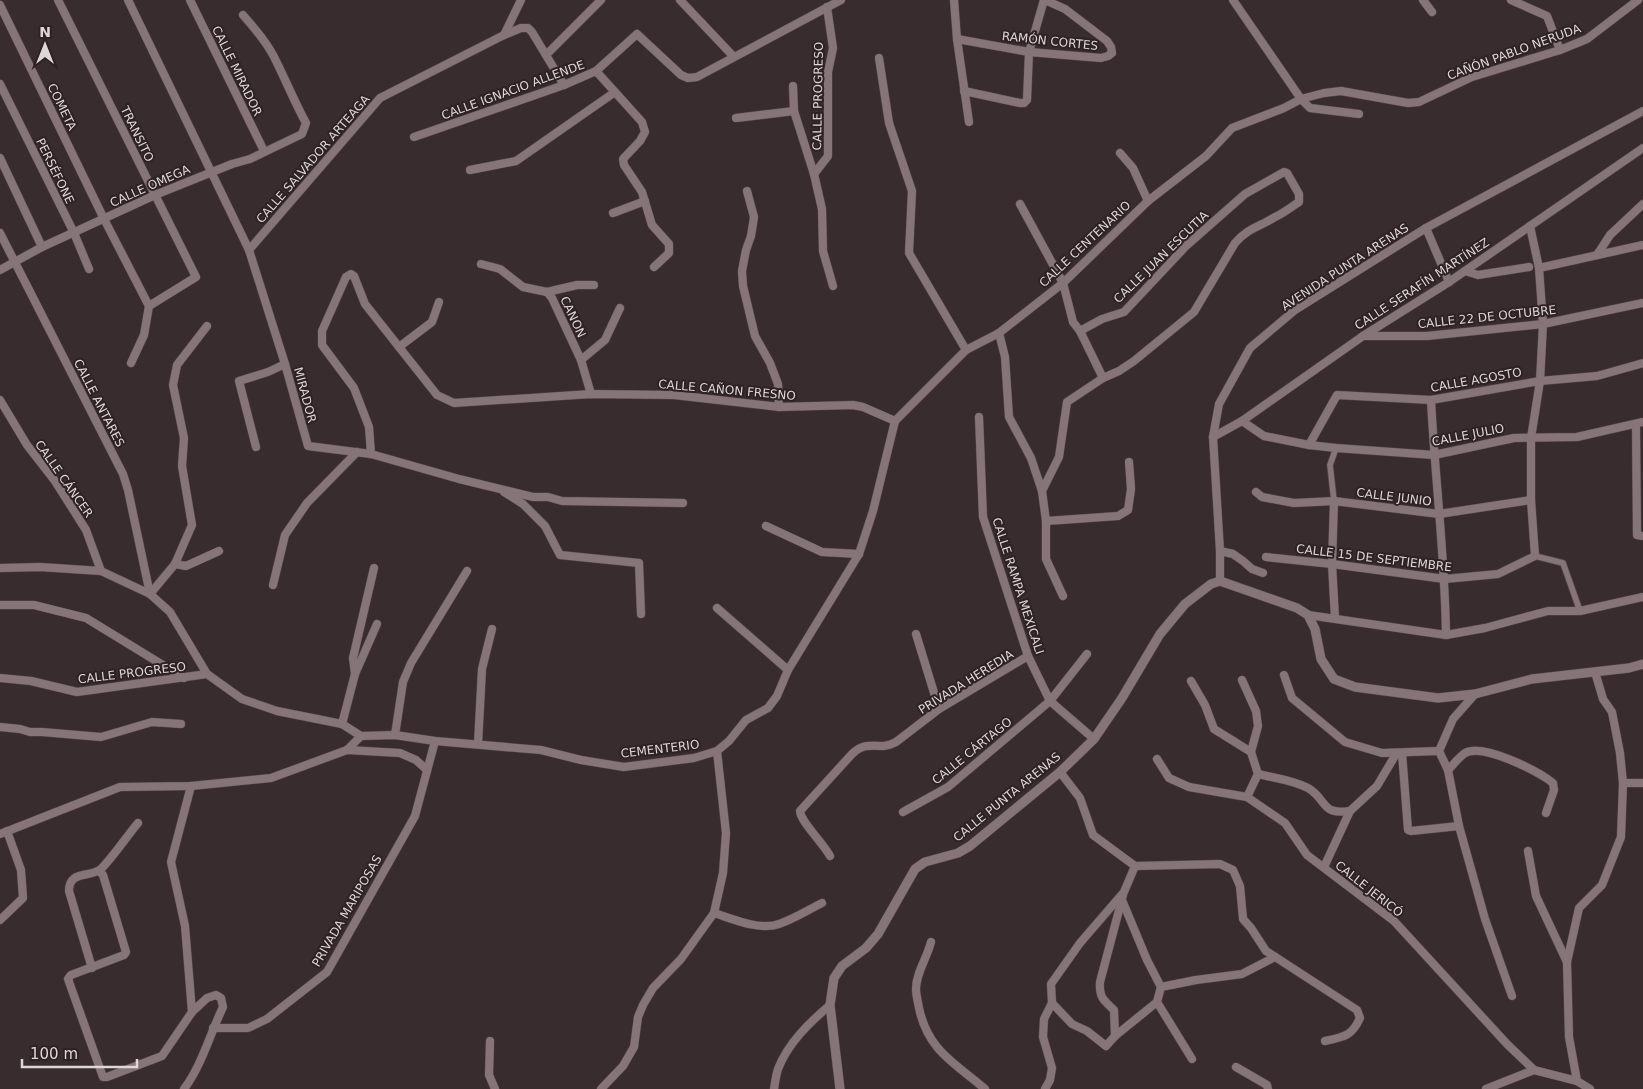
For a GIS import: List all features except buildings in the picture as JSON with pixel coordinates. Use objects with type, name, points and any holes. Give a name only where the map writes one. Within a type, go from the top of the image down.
[{"type":"street","name":"TRANSITO","points":[[58,0],[196,277],[149,306]]},
{"type":"street","name":"MIRADOR","points":[[128,0],[249,250],[285,364],[308,446],[371,454],[459,479],[533,497],[548,497],[562,501],[683,504]]},
{"type":"street","name":"CALLE MIRADOR","points":[[190,0],[264,151]]},
{"type":"street","points":[[504,35],[521,0]]},
{"type":"street","points":[[546,55],[601,0]]},
{"type":"street","points":[[680,0],[734,56],[841,0]]},
{"type":"street","points":[[954,0],[957,39],[969,122]]},
{"type":"street","points":[[964,91],[1020,103],[1024,103],[1027,100],[1029,52],[1044,0]]},
{"type":"street","name":"RAMÓN CORTES","points":[[957,39],[1029,52],[1101,58],[1112,53],[1111,47],[1100,36],[1065,9],[1044,0]]},
{"type":"street","points":[[1234,0],[1301,99],[1310,108],[1359,114]]},
{"type":"street","points":[[1423,0],[1432,12]]},
{"type":"street","points":[[1511,0],[1547,16],[1560,50]]},
{"type":"street","name":"CAÑÓN PABLO NERUDA","points":[[1301,99],[1341,91],[1408,103],[1419,102],[1472,77],[1560,50],[1587,39],[1638,0]]},
{"type":"street","name":"COMETA","points":[[0,5],[104,219],[149,306]]},
{"type":"street","name":"CALLE PROGRESO","points":[[814,174],[828,156],[828,72],[833,48],[826,7]]},
{"type":"street","name":"CALLE OMEGA","points":[[0,270],[42,247],[155,196],[211,172],[250,159],[302,134],[306,123],[293,100],[277,62],[261,36],[243,15]]},
{"type":"street","name":"CALLE SALVADOR ARTEAGA","points":[[249,250],[380,98],[521,28],[528,28],[532,32],[564,85]]},
{"type":"street","name":"CALLE IGNACIO ALLENDE","points":[[414,137],[564,85],[596,71],[637,34],[681,75],[688,78],[696,77],[734,56]]},
{"type":"street","points":[[879,58],[889,123],[912,191],[909,253],[966,350]]},
{"type":"street","points":[[596,71],[642,122],[645,132],[640,141],[623,160],[624,165],[642,192],[652,225],[668,244],[669,253],[654,267]]},
{"type":"street","name":"PERSÉFONE","points":[[0,84],[74,233],[89,269]]},
{"type":"street","name":"CALLE PROGRESO","points":[[793,86],[794,111],[814,174]]},
{"type":"street","points":[[470,170],[516,161],[615,92]]},
{"type":"street","name":"CALLE CENTENARIO","points":[[895,421],[966,350],[999,333],[1063,283],[1148,201],[1206,156],[1232,128],[1284,108],[1301,99]]},
{"type":"street","name":"CALLE PROGRESO","points":[[736,118],[794,111]]},
{"type":"street","name":"AVENIDA PUNTA ARENAS","points":[[1220,581],[1213,437],[1219,404],[1250,348],[1295,310],[1426,228],[1642,114]]},
{"type":"street","name":"CALLE SERAFÍN MARTÍNEZ","points":[[1213,437],[1242,421],[1362,336],[1450,282],[1643,148]]},
{"type":"street","points":[[1120,153],[1133,168],[1148,201]]},
{"type":"street","points":[[0,158],[42,247]]},
{"type":"street","name":"CALLE JUAN ESCUTIA","points":[[1042,491],[1059,457],[1067,402],[1103,378],[1134,361],[1194,312],[1235,243],[1243,234],[1250,228],[1276,217],[1299,202],[1299,194],[1287,172],[1245,194],[1186,246],[1124,312],[1102,319],[1080,332]]},
{"type":"street","points":[[814,174],[822,209],[823,251],[833,286]]},
{"type":"street","points":[[747,191],[754,217],[742,271],[743,286],[755,336],[770,363],[778,384],[779,407]]},
{"type":"street","points":[[613,213],[645,201]]},
{"type":"street","points":[[1020,204],[1063,283],[1073,322],[1103,378]]},
{"type":"street","points":[[1597,255],[1610,235],[1643,204]]},
{"type":"street","points":[[1530,226],[1539,268],[1543,324],[1540,381],[1532,438],[1531,500],[1535,556],[1562,563],[1580,611]]},
{"type":"street","points":[[1426,228],[1450,282]]},
{"type":"street","name":"CALLE ANTARES","points":[[0,233],[123,474],[150,594]]},
{"type":"street","points":[[1539,268],[1643,245]]},
{"type":"street","name":"CANON","points":[[481,264],[500,269],[522,287],[547,292],[552,298],[581,360],[591,394]]},
{"type":"street","points":[[1465,271],[1478,275],[1529,266]]},
{"type":"street","name":"CALLE CAÑON FRESNO","points":[[371,454],[369,427],[354,388],[322,345],[322,331],[346,277],[351,274],[354,276],[364,304],[399,348],[437,395],[454,403],[591,394],[674,395],[779,407],[853,405],[863,407],[895,421]]},
{"type":"street","points":[[547,292],[577,285],[594,285]]},
{"type":"street","points":[[399,348],[432,322],[439,302]]},
{"type":"street","name":"CALLE 22 DE OCTUBRE","points":[[1362,336],[1427,336],[1543,324],[1643,303]]},
{"type":"street","points":[[131,363],[144,335],[149,306]]},
{"type":"street","points":[[581,360],[605,340],[620,308]]},
{"type":"street","points":[[150,594],[175,564],[192,525],[182,466],[184,438],[173,385],[177,365],[207,326]]},
{"type":"street","points":[[999,333],[1006,357],[1009,417],[1031,458],[1042,491],[1046,521],[1046,559],[1063,596]]},
{"type":"street","name":"CALLE AGOSTO","points":[[1309,445],[1337,395],[1431,400],[1540,381],[1597,376],[1643,363]]},
{"type":"street","points":[[256,447],[239,381],[268,372],[285,364]]},
{"type":"street","name":"CALLE CÁNCER","points":[[0,400],[26,445],[55,481],[86,530],[101,571]]},
{"type":"street","points":[[1431,400],[1445,579],[1446,635]]},
{"type":"street","name":"CALLE RAMPA MEXICALI","points":[[979,416],[983,517],[1028,656],[1050,701],[1094,739]]},
{"type":"street","name":"CEMENTERIO","points":[[361,736],[395,735],[435,741],[541,750],[580,760],[624,766],[694,758],[717,751],[729,741],[746,720],[768,708],[777,696],[788,670],[858,554],[873,511],[895,421]]},
{"type":"street","name":"CALLE JULIO","points":[[1242,421],[1264,436],[1309,445],[1434,455],[1514,438],[1577,436],[1639,424]]},
{"type":"street","points":[[1639,424],[1640,536]]},
{"type":"street","points":[[1335,618],[1332,564],[1334,501],[1330,465],[1336,448]]},
{"type":"street","points":[[273,585],[285,535],[307,503],[357,452]]},
{"type":"street","points":[[1046,521],[1118,516],[1128,510],[1130,489],[1129,462]]},
{"type":"street","points":[[496,487],[522,504],[545,526],[560,556],[639,563],[641,614]]},
{"type":"street","name":"CALLE JUNIO","points":[[1256,492],[1262,498],[1294,504],[1334,501],[1439,514],[1531,500]]},
{"type":"street","points":[[766,526],[822,552],[858,554]]},
{"type":"street","points":[[175,564],[186,566],[220,551]]},
{"type":"street","points":[[1220,551],[1232,554],[1252,569],[1263,573]]},
{"type":"street","name":"CALLE 15 DE SEPTIEMBRE","points":[[1266,557],[1445,579],[1498,574],[1535,556]]},
{"type":"street","points":[[0,568],[40,567],[101,571],[150,594],[170,612],[207,674],[242,699],[278,711],[342,724],[361,736],[347,750]]},
{"type":"street","points":[[355,674],[353,658],[374,568]]},
{"type":"street","points":[[395,735],[403,682],[411,663],[466,571]]},
{"type":"street","points":[[1220,581],[1298,608],[1308,615],[1315,629],[1321,659],[1334,679],[1356,687],[1438,698],[1476,694],[1532,679],[1629,668],[1643,664]]},
{"type":"street","name":"CALLE PUNTA ARENAS","points":[[840,1089],[830,1005],[834,978],[842,966],[866,948],[878,934],[915,869],[925,862],[958,853],[970,846],[1060,772],[1094,739],[1122,698],[1160,634],[1185,604],[1211,584],[1220,581]]},
{"type":"street","points":[[1308,615],[1446,635],[1485,628],[1548,610],[1580,611],[1643,597]]},
{"type":"street","points":[[0,605],[34,605],[86,618],[184,678]]},
{"type":"street","points":[[717,608],[788,670]]},
{"type":"street","points":[[342,724],[355,674],[378,624]]},
{"type":"street","points":[[478,744],[482,669],[492,629]]},
{"type":"street","points":[[916,634],[939,709]]},
{"type":"street","name":"CALLE CÁRTAGO","points":[[903,812],[948,787],[1050,701],[1087,654]]},
{"type":"street","name":"PRIVADA HEREDIA","points":[[830,856],[824,845],[802,819],[800,811],[859,748],[866,745],[889,746],[939,709],[1028,656]]},
{"type":"street","points":[[1577,1081],[1569,1037],[1567,962],[1579,908],[1602,885],[1621,837],[1623,783],[1620,753],[1612,712],[1603,698],[1595,672]]},
{"type":"street","name":"CALLE PROGRESO","points":[[0,678],[31,681],[77,692],[207,674]]},
{"type":"street","points":[[1284,675],[1292,698],[1345,742],[1382,753],[1439,752]]},
{"type":"street","points":[[1242,680],[1256,711],[1258,726],[1251,752],[1258,774],[1247,797]]},
{"type":"street","points":[[1191,681],[1205,705],[1214,729],[1251,752]]},
{"type":"street","points":[[1476,694],[1453,719],[1439,752],[1448,770],[1459,826],[1485,919],[1512,996]]},
{"type":"street","points":[[0,727],[30,732],[101,737],[152,722],[182,724]]},
{"type":"street","name":"PRIVADA MARIPOSAS","points":[[213,1028],[248,1028],[267,1019],[327,972],[415,816],[435,741]]},
{"type":"street","points":[[0,920],[23,898],[21,870],[4,833],[120,787],[191,786],[272,778],[347,750],[400,753],[416,760],[427,770]]},
{"type":"street","points":[[1448,770],[1466,753],[1480,750],[1497,754],[1553,783],[1554,790],[1546,812]]},
{"type":"street","points":[[601,1089],[623,1066],[634,1047],[638,1017],[643,1004],[653,988],[681,959],[714,914],[724,873],[726,833],[717,751]]},
{"type":"street","points":[[1399,754],[1408,830],[1459,826]]},
{"type":"street","name":"CALLE JERICÓ","points":[[1399,754],[1376,786],[1350,811],[1324,868],[1394,921],[1507,1044],[1534,1070]]},
{"type":"street","points":[[1157,759],[1169,778],[1189,787],[1247,797],[1285,823],[1307,855],[1324,868]]},
{"type":"street","points":[[1060,772],[1080,798],[1093,835],[1135,866],[1220,864],[1233,870],[1240,886],[1243,919],[1266,951],[1357,1010],[1360,1018],[1355,1029],[1344,1037],[1325,1041]]},
{"type":"street","points":[[1258,774],[1307,788],[1316,794],[1330,811],[1350,811]]},
{"type":"street","points":[[1623,783],[1643,782]]},
{"type":"street","points":[[191,786],[171,862],[185,926],[192,1012]]},
{"type":"street","points":[[92,968],[69,891],[70,884],[76,877],[99,870],[138,823]]},
{"type":"street","points":[[1528,852],[1536,896],[1567,962]]},
{"type":"street","points":[[1115,1036],[1114,1010],[1099,992],[1100,982],[1123,896],[1135,866]]},
{"type":"street","points":[[99,870],[103,875],[126,952],[124,955],[71,976],[68,979],[103,1077],[162,1056],[192,1012],[206,998],[216,995],[221,998],[223,1007],[195,1075],[184,1089]]},
{"type":"street","points":[[1052,1003],[1072,1024],[1087,1031],[1106,1046],[1115,1036],[1157,1002],[1161,987],[1147,960],[1123,896]]},
{"type":"street","points":[[1045,1089],[1050,1080],[1052,1068],[1043,1037],[1044,1019],[1052,1003],[1051,984],[1080,943],[1123,896]]},
{"type":"street","points":[[714,914],[760,926],[779,925],[822,903]]},
{"type":"street","points":[[931,942],[928,955],[918,977],[916,990],[920,1014],[930,1039],[942,1054],[985,1089]]},
{"type":"street","points":[[1161,987],[1242,974],[1275,957]]},
{"type":"street","points":[[1157,1002],[1192,1059]]},
{"type":"street","points":[[774,1089],[778,1070],[789,1049],[807,1025],[830,1005]]},
{"type":"street","points":[[490,1041],[489,1075],[495,1089]]},
{"type":"street","points":[[1236,1067],[1267,1086],[1268,1089]]},
{"type":"street","points":[[1486,1089],[1534,1070],[1577,1081],[1590,1089]]}]
